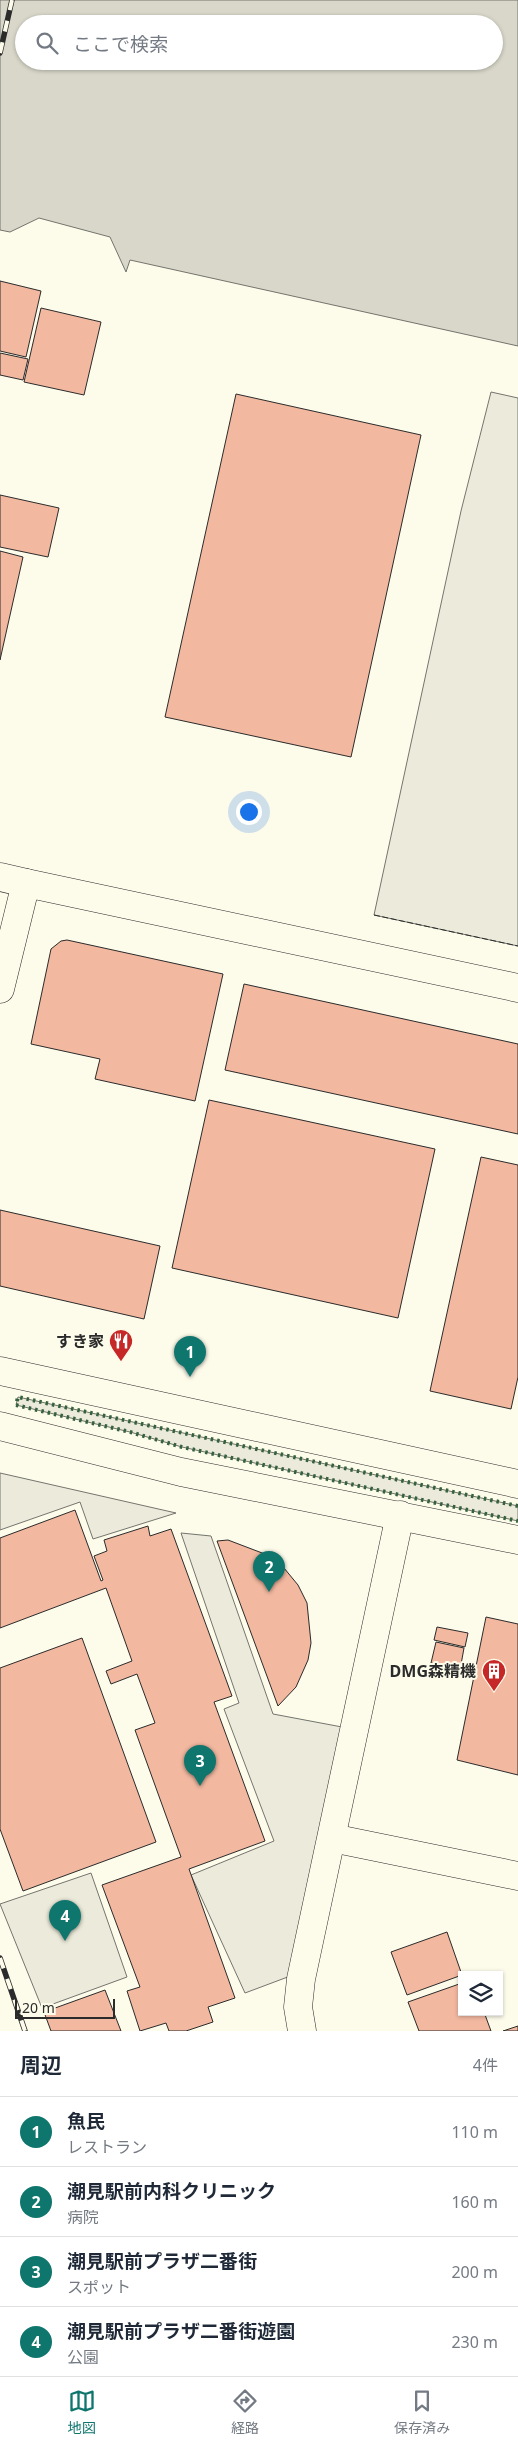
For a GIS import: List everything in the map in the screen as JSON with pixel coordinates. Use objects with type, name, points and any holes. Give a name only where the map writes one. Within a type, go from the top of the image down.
[{"type":"street","points":[[0,988],[13,880],[518,988]]},
{"type":"street","points":[[0,1371],[518,1484]]},
{"type":"street","points":[[0,1426],[181,1472],[518,1540]]},
{"type":"street","points":[[302,2031],[298,2007],[301,1980],[400,1515]]},
{"type":"street","points":[[332,1838],[518,1876]]},
{"type":"shaded area","points":[[0,0],[518,0],[518,346],[130,260],[126,272],[110,237],[39,218],[10,232],[0,230]]},
{"type":"shaded area","points":[[491,392],[518,398],[518,946],[374,915],[461,511]]},
{"type":"shaded area","points":[[18,1397],[518,1506],[518,1521],[182,1447],[130,1432],[16,1405]]},
{"type":"shaded area","points":[[0,1473],[176,1513],[93,1539],[80,1502],[0,1530]]},
{"type":"shaded area","points":[[181,1533],[211,1536],[273,1714],[342,1727],[293,1975],[245,1993],[191,1875],[274,1841],[224,1709],[239,1703]]},
{"type":"shaded area","points":[[91,1873],[127,1977],[42,2008],[0,1904]]},
{"type":"building","points":[[0,281],[41,291],[26,357],[0,351]]},
{"type":"building","points":[[41,308],[101,322],[84,395],[24,382]]},
{"type":"building","points":[[0,353],[28,359],[23,380],[0,375]]},
{"type":"building","points":[[236,394],[421,435],[351,757],[165,717]]},
{"type":"building","points":[[0,495],[59,508],[48,557],[0,547]]},
{"type":"building","points":[[0,551],[23,557],[0,660]]},
{"type":"building","points":[[67,940],[223,974],[195,1101],[95,1079],[100,1059],[31,1044],[51,949],[61,941]]},
{"type":"building","points":[[244,984],[518,1044],[518,1134],[225,1070]]},
{"type":"building","points":[[209,1100],[435,1149],[398,1318],[172,1268]]},
{"type":"building","points":[[481,1157],[518,1165],[518,1377],[511,1409],[430,1391]]},
{"type":"building","points":[[0,1210],[160,1246],[144,1319],[0,1286]]},
{"type":"building","points":[[75,1510],[101,1581],[103,1580],[94,1556],[107,1551],[104,1540],[148,1526],[150,1536],[171,1529],[232,1696],[214,1702],[265,1841],[189,1869],[235,1998],[208,2007],[213,2022],[186,2031],[169,2031],[166,2023],[140,2031],[127,1991],[140,1987],[102,1885],[181,1857],[135,1730],[155,1723],[137,1674],[111,1684],[106,1671],[132,1661],[106,1588],[0,1628],[0,1538]]},
{"type":"building","points":[[228,1540],[270,1556],[284,1568],[298,1585],[307,1603],[311,1643],[308,1660],[296,1687],[278,1706],[217,1541]]},
{"type":"building","name":"DMG森精機","points":[[486,1617],[518,1624],[518,1775],[457,1760]]},
{"type":"building","points":[[437,1627],[468,1633],[465,1647],[434,1640]]},
{"type":"building","points":[[82,1638],[156,1842],[23,1891],[0,1829],[0,1668]]},
{"type":"building","points":[[436,1642],[464,1648],[460,1670],[431,1663]]},
{"type":"building","points":[[447,1932],[461,1971],[458,1971],[458,1976],[407,1995],[391,1952]]},
{"type":"building","points":[[458,1984],[458,2016],[485,2016],[491,2031],[419,2031],[408,2002]]},
{"type":"building","points":[[105,1990],[121,2031],[51,2031],[44,2012]]},
{"type":"building","points":[[518,2026],[518,2031],[503,2031]]},
{"type":"railway","points":[[0,53],[12,0]]},
{"type":"railway","points":[[0,1958],[25,2031]]},
{"type":"hedge","points":[[518,1506],[18,1397],[16,1405],[130,1432],[182,1447],[518,1521]]},
{"type":"fence","points":[[374,915],[518,946]]},
{"type":"place","name":"すき家","points":[[121,1362]]},
{"type":"place","name":"魚民","points":[[190,1377]]},
{"type":"place","name":"潮見駅前内科クリニック","points":[[269,1592]]},
{"type":"place","name":"DMG森精機","points":[[494,1692]]},
{"type":"place","name":"潮見駅前プラザ二番街","points":[[200,1786]]},
{"type":"place","name":"潮見駅前プラザ二番街遊園","points":[[65,1941]]}]
